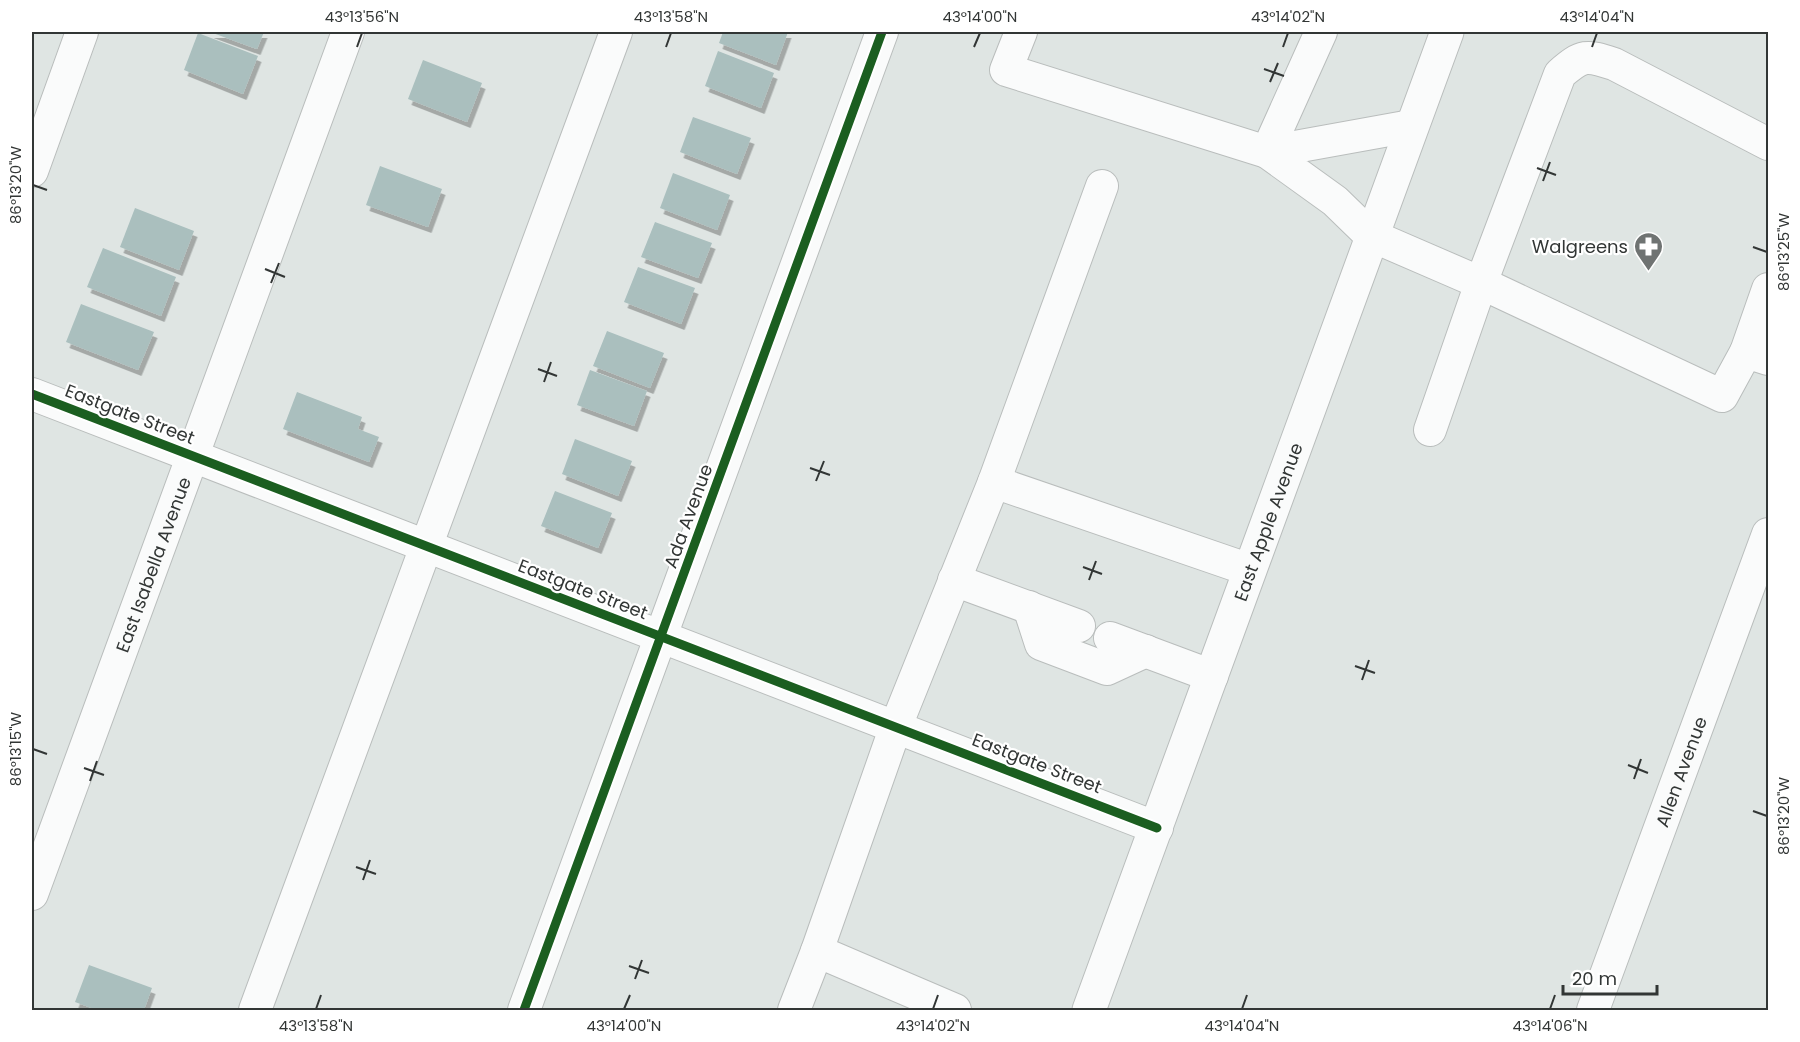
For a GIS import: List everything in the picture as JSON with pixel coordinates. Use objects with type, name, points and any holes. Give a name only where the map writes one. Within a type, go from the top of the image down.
[{"type":"main road","name":"East Apple Avenue","points":[[1089,1011],[1370,235],[1447,32]]},
{"type":"street","points":[[32,171],[82,32]]},
{"type":"street","name":"East Isabella Avenue","points":[[32,894],[348,32]]},
{"type":"street","points":[[255,1011],[616,32]]},
{"type":"street","name":"Ada Avenue","points":[[524,1011],[882,32]]},
{"type":"street","points":[[1021,32],[1006,70],[1267,152],[1335,201],[1370,235],[1481,283],[1722,396],[1757,356],[1768,289]]},
{"type":"street","points":[[1267,152],[1321,32]]},
{"type":"street","points":[[1431,430],[1481,283],[1560,74],[1577,58],[1589,56],[1614,64],[1768,140]]},
{"type":"street","points":[[1267,152],[1410,126]]},
{"type":"street","points":[[794,1011],[896,726],[994,482],[1102,186]]},
{"type":"street","name":"Eastgate Street","points":[[32,394],[1157,828]]},
{"type":"street","points":[[994,482],[1250,570]]},
{"type":"street","name":"Allen Avenue","points":[[1593,1011],[1768,534]]},
{"type":"street","points":[[954,580],[1078,626]]},
{"type":"street","points":[[1029,608],[1041,644],[1107,669],[1146,651]]},
{"type":"street","points":[[1110,638],[1212,676]]},
{"type":"street","points":[[817,951],[955,1011]]},
{"type":"building","points":[[210,32],[264,32],[257,49]]},
{"type":"building","points":[[723,32],[788,32],[776,65],[719,43]]},
{"type":"building","points":[[198,33],[258,56],[243,94],[184,70]]},
{"type":"building","points":[[718,51],[774,73],[761,108],[705,86]]},
{"type":"building","points":[[423,60],[482,83],[467,122],[408,99]]},
{"type":"building","points":[[693,117],[751,138],[737,174],[680,152]]},
{"type":"building","points":[[380,166],[442,189],[428,227],[366,205]]},
{"type":"building","points":[[673,173],[730,195],[717,230],[660,208]]},
{"type":"building","points":[[135,208],[194,231],[179,270],[120,247]]},
{"type":"building","points":[[655,222],[712,243],[698,278],[641,257]]},
{"type":"building","points":[[103,248],[176,277],[161,316],[87,287]]},
{"type":"building","points":[[638,267],[695,288],[681,324],[624,302]]},
{"type":"building","points":[[81,304],[154,332],[138,370],[66,342]]},
{"type":"building","points":[[607,331],[664,353],[650,388],[593,366]]},
{"type":"building","points":[[590,370],[647,391],[634,426],[577,405]]},
{"type":"building","points":[[297,392],[362,417],[358,429],[379,437],[369,462],[283,429]]},
{"type":"building","points":[[575,439],[632,461],[618,496],[562,474]]},
{"type":"building","points":[[555,491],[612,513],[598,548],[541,526]]},
{"type":"building","points":[[89,965],[152,988],[144,1010],[97,1010],[75,1002]]},
{"type":"cycle path","points":[[524,1010],[882,32]]},
{"type":"cycle path","points":[[32,394],[1157,828]]},
{"type":"place","name":"Walgreens","points":[[1649,272]]}]
